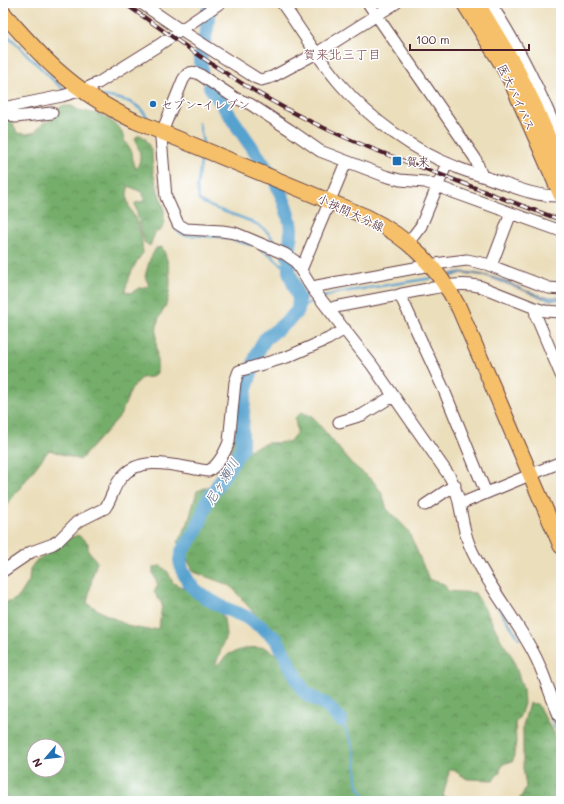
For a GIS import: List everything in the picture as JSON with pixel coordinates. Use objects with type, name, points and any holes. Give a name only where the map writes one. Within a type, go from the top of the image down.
[{"type":"main road","name":"医大バイパス","points":[[464,3],[524,95],[561,168]]},
{"type":"main road","name":"医大バイパス","points":[[477,3],[502,42],[524,95],[561,196]]},
{"type":"main road","name":"小挾間大分線","points":[[3,13],[48,62],[63,76],[122,115],[379,223],[408,243],[440,276],[459,308],[561,546]]},
{"type":"street","points":[[52,113],[15,118],[7,107],[62,96],[83,90],[110,76],[220,3]]},
{"type":"street","points":[[282,3],[341,86],[370,114],[405,140],[447,163],[482,176],[539,195],[561,196]]},
{"type":"street","points":[[368,3],[475,158],[482,176]]},
{"type":"street","points":[[145,4],[199,42],[261,80],[272,77],[317,54],[396,3]]},
{"type":"street","points":[[490,3],[531,73],[560,135]]},
{"type":"street","points":[[561,231],[421,181],[392,178],[346,162],[315,149],[290,130],[250,104],[235,98],[199,74],[192,72],[188,73],[183,80],[162,132],[161,138],[166,198],[178,224],[183,228],[190,230],[230,232],[246,237],[292,258],[320,298],[372,365],[455,485],[469,544],[494,589],[533,651],[561,720]]},
{"type":"street","points":[[301,270],[346,162]]},
{"type":"street","points":[[408,243],[421,226],[447,163]]},
{"type":"street","points":[[491,266],[511,213]]},
{"type":"street","points":[[561,289],[543,286],[491,266],[467,260],[440,276],[396,296],[335,307],[320,298],[317,286],[440,276],[463,284],[477,286],[545,311],[561,312]]},
{"type":"street","points":[[396,296],[401,297],[404,301],[444,390],[486,493]]},
{"type":"street","points":[[535,308],[536,316],[561,376]]},
{"type":"street","points":[[3,571],[31,552],[58,540],[77,522],[105,508],[108,505],[115,486],[122,476],[130,470],[158,462],[208,471],[212,469],[226,450],[229,442],[236,382],[239,371],[297,353],[328,339],[345,329]]},
{"type":"street","points":[[340,422],[362,415],[393,396]]},
{"type":"street","points":[[460,504],[561,462]]},
{"type":"street","points":[[425,505],[455,485]]},
{"type":"green space","points":[[62,106],[72,106],[78,110],[103,115],[116,125],[121,130],[125,142],[132,152],[136,169],[140,162],[140,155],[135,140],[136,137],[140,135],[145,138],[152,152],[153,172],[164,207],[164,223],[161,230],[155,233],[150,246],[144,242],[135,203],[144,201],[143,193],[129,186],[127,193],[128,204],[140,231],[143,253],[132,271],[125,291],[131,293],[139,288],[149,286],[145,276],[150,259],[156,248],[162,247],[167,261],[170,277],[168,300],[157,327],[157,373],[152,377],[141,378],[131,390],[120,416],[80,460],[49,450],[3,510],[3,113],[10,118],[17,133],[27,134],[35,132],[42,124],[51,119],[57,110]]},
{"type":"green space","points":[[301,412],[312,416],[351,463],[374,482],[381,492],[387,509],[408,530],[429,579],[444,584],[448,591],[475,593],[501,640],[513,658],[523,689],[524,704],[520,716],[515,723],[516,742],[513,761],[503,764],[499,773],[493,780],[467,779],[450,768],[443,796],[452,801],[3,801],[3,602],[10,602],[19,597],[29,581],[30,569],[35,562],[67,539],[78,535],[88,543],[88,550],[97,562],[87,603],[103,613],[131,627],[149,630],[159,628],[162,604],[154,592],[158,585],[153,573],[153,567],[161,566],[168,572],[173,583],[217,606],[224,619],[226,635],[215,667],[229,654],[246,648],[264,647],[280,656],[274,643],[258,618],[231,586],[194,572],[178,542],[188,523],[197,491],[226,480],[233,435],[237,428],[242,434],[249,450],[267,443],[289,442],[297,432],[295,418]]},
{"type":"green space","points":[[529,703],[537,704],[561,745],[561,801],[518,801],[526,787],[523,768],[523,726]]},
{"type":"water","points":[[458,272],[474,273],[492,277],[508,282],[524,290],[538,295],[539,294],[541,297],[560,296],[561,300],[550,300],[538,297],[486,276],[462,273],[452,277],[450,274]]},
{"type":"waterway","name":"尼ヶ瀬川","points":[[202,69],[200,61],[207,28],[210,3]]},
{"type":"waterway","points":[[3,31],[65,91]]},
{"type":"waterway","name":"尼ヶ瀬川","points":[[210,87],[269,172]]},
{"type":"waterway","points":[[103,96],[123,100],[135,105],[140,108],[148,119]]},
{"type":"waterway","points":[[199,123],[203,143]]},
{"type":"waterway","points":[[202,156],[197,188],[199,200],[207,205],[255,223],[270,235],[276,246]]},
{"type":"waterway","name":"尼ヶ瀬川","points":[[277,185],[284,201],[290,222],[289,271],[299,299],[298,310],[289,320],[265,339],[258,351],[244,399],[242,448],[207,501],[200,522],[194,535],[182,551],[180,560],[182,570],[194,589],[222,607],[246,617],[263,628],[277,640],[303,690],[309,696],[325,704],[341,720]]},
{"type":"waterway","points":[[176,229],[184,235],[222,237],[251,245]]},
{"type":"waterway","points":[[261,250],[271,255],[287,270]]},
{"type":"waterway","name":"尼ヶ瀬川","points":[[282,257],[289,271]]},
{"type":"waterway","points":[[324,297],[336,293],[433,278]]},
{"type":"waterway","points":[[298,310],[312,301],[318,302]]},
{"type":"waterway","points":[[489,590],[491,597],[519,638]]},
{"type":"waterway","points":[[537,673],[553,724],[561,740]]},
{"type":"waterway","points":[[341,720],[354,750],[358,785],[364,796],[370,801]]},
{"type":"railway","points":[[124,3],[229,75],[272,101],[312,122],[348,139],[561,220]]},
{"type":"place","name":"セブン-イレブン","points":[[153,104]]},
{"type":"place","name":"賀来","points":[[397,161]]},
{"type":"district","name":"賀来北三丁目","points":[[342,53]]}]
